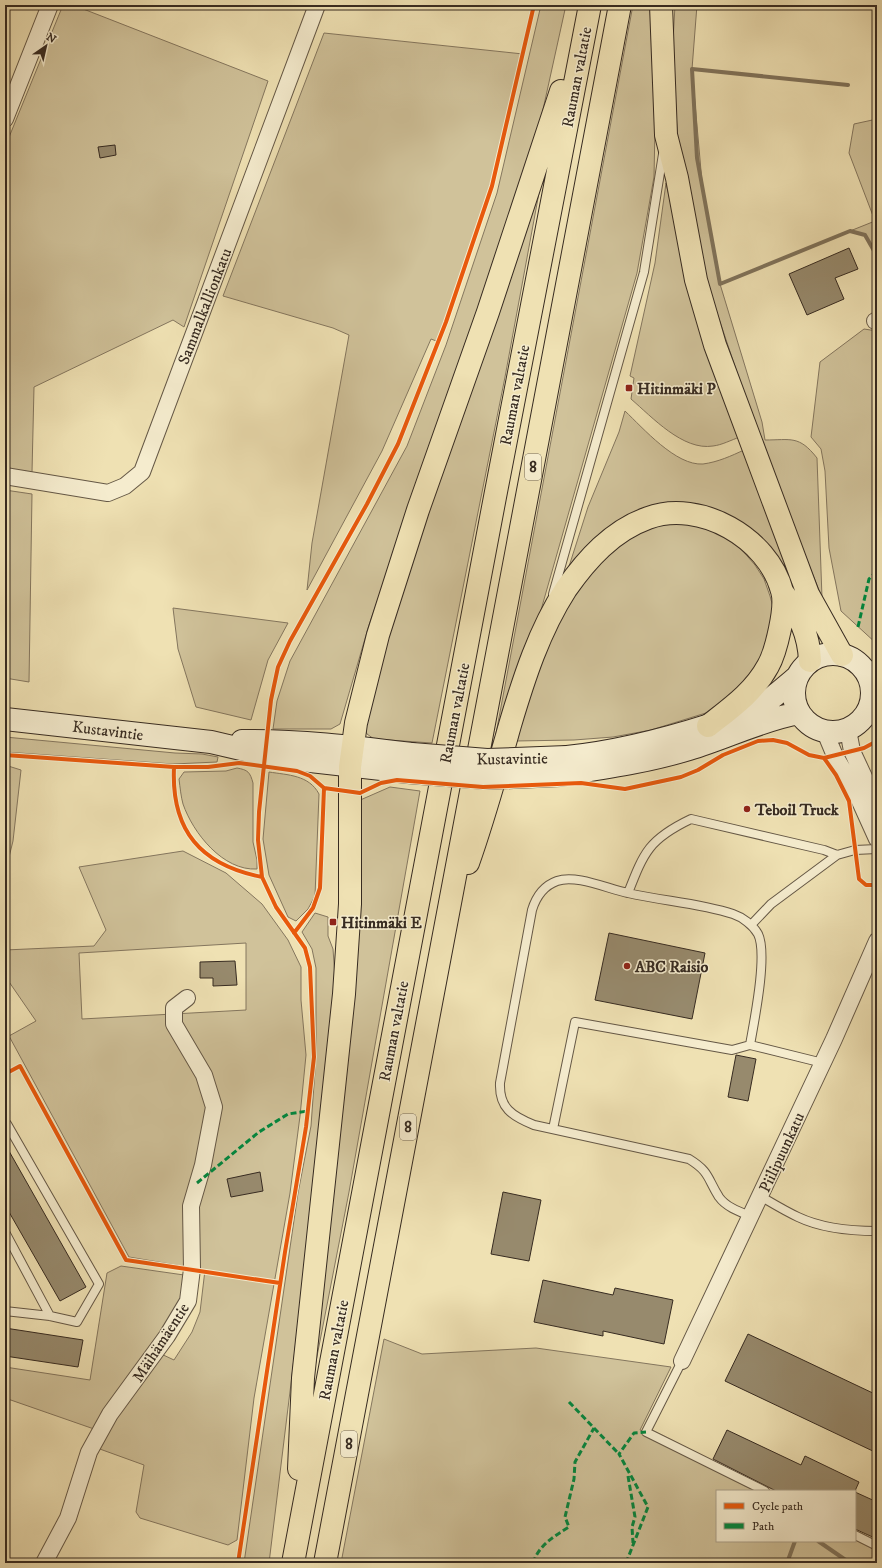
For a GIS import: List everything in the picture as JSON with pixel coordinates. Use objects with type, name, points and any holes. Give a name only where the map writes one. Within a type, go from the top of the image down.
[{"type":"highway","points":[[295,1554],[303,1378],[347,955],[350,897],[351,756],[356,723],[378,635],[418,510],[510,245],[589,5]]},
{"type":"highway","name":"Rauman valtatie","points":[[295,1554],[494,497],[589,5]]},
{"type":"highway","name":"Rauman valtatie","points":[[325,1563],[372,1326],[445,928],[620,5]]},
{"type":"highway","points":[[661,5],[666,135],[677,178],[696,280],[715,345],[808,594],[842,655]]},
{"type":"highway","points":[[445,928],[481,828],[523,681],[543,630],[566,591],[581,570],[612,536],[648,517],[663,514],[695,514],[717,522],[741,535],[755,546],[769,563],[783,593],[794,607],[808,636],[804,669]]},
{"type":"highway","points":[[708,726],[750,691],[767,667],[776,647],[783,593]]},
{"type":"main road","points":[[831,654],[842,655],[852,659],[873,672],[870,707],[859,723],[848,730],[825,732],[806,722],[799,713],[794,695],[804,669],[820,656],[831,654]]},
{"type":"main road","name":"Kustavintie","points":[[563,766],[599,753],[678,736],[746,714],[761,706],[804,669]]},
{"type":"main road","name":"Kustavintie","points":[[5,720],[211,742],[275,757],[351,756],[410,763],[487,760],[563,766],[632,763],[667,755],[776,719],[799,713]]},
{"type":"street","points":[[5,119],[50,5]]},
{"type":"street","name":"Sammalkallionkatu","points":[[5,476],[108,493],[125,486],[142,472],[317,5]]},
{"type":"street","points":[[848,730],[852,751],[877,805]]},
{"type":"street","points":[[825,732],[835,756],[853,786],[877,839]]},
{"type":"street","name":"Piilipuunkatu","points":[[682,1361],[823,1063],[877,941]]},
{"type":"street","name":"Mäihämäentie","points":[[44,1563],[68,1518],[90,1452],[110,1414],[167,1336],[188,1301],[192,1269],[191,1206],[203,1165],[214,1107],[204,1075],[174,1024],[174,1008],[187,998]]},
{"type":"lane","points":[[543,630],[644,272],[658,198],[666,135]]},
{"type":"lane","points":[[628,893],[642,856],[650,847],[673,828],[691,819],[824,850],[837,855]]},
{"type":"lane","points":[[751,924],[771,904],[837,855],[855,850],[877,849]]},
{"type":"lane","points":[[750,1046],[762,953],[758,935],[751,924],[734,914],[628,893],[570,879],[557,881],[546,887],[536,898],[532,910],[500,1083],[499,1094],[508,1111],[517,1118],[534,1125],[689,1159],[702,1168],[720,1198],[736,1210],[750,1216]]},
{"type":"lane","points":[[554,1129],[575,1022],[732,1050],[750,1046],[823,1063]]},
{"type":"lane","points":[[5,1125],[7,1124],[99,1284],[77,1322],[50,1316],[5,1311]]},
{"type":"lane","points":[[760,1196],[799,1218],[861,1231],[877,1231]]},
{"type":"lane","points":[[5,1232],[50,1316]]},
{"type":"lane","points":[[682,1361],[646,1432],[763,1490]]},
{"type":"lane","points":[[856,1536],[877,1546]]},
{"type":"shaded area","points":[[63,5],[73,5],[268,81],[184,327],[173,320],[34,387],[32,472],[5,469],[5,147]]},
{"type":"shaded area","points":[[541,5],[566,5],[542,114],[516,203],[369,625],[340,724],[331,729],[273,729],[277,701],[290,661],[407,446],[446,345],[497,193]]},
{"type":"shaded area","points":[[633,5],[652,5],[655,127],[654,177],[637,273],[539,617],[494,744]]},
{"type":"shaded area","points":[[675,5],[697,5],[692,69],[702,182],[720,284],[762,422],[765,440],[794,440],[805,445],[817,458],[822,598],[760,441],[709,289],[679,154],[672,60]]},
{"type":"shaded area","points":[[324,33],[523,54],[512,103],[475,241],[439,342],[431,339],[382,451],[307,590],[312,543],[349,335],[333,328],[223,296]]},
{"type":"shaded area","points":[[877,119],[877,256],[865,235],[850,231],[875,221],[849,153],[854,124]]},
{"type":"shaded area","points":[[541,182],[505,377],[432,743],[374,739],[367,734],[365,729],[388,638],[445,459]]},
{"type":"shaded area","points":[[666,183],[687,273],[740,437],[723,444],[713,446],[702,446],[679,438],[658,423],[631,399],[634,378],[630,376],[655,263]]},
{"type":"shaded area","points":[[864,329],[877,331],[877,644],[841,611],[829,548],[825,471],[821,449],[811,437],[820,362]]},
{"type":"shaded area","points":[[625,411],[650,436],[671,453],[693,463],[703,464],[714,462],[744,450],[811,623],[787,573],[775,554],[684,505],[565,579],[588,507],[619,432]]},
{"type":"shaded area","points":[[5,490],[32,494],[29,682],[5,678]]},
{"type":"shaded area","points":[[691,521],[728,537],[755,565],[764,579],[773,607],[771,639],[748,681],[709,712],[651,730],[613,737],[574,740],[515,741],[528,692],[565,608],[589,573],[608,552],[653,523]]},
{"type":"shaded area","points":[[173,608],[288,623],[268,660],[251,720],[196,707],[178,649]]},
{"type":"shaded area","points":[[5,737],[175,753],[202,754],[218,757],[217,762],[173,764],[5,752]]},
{"type":"shaded area","points":[[5,765],[21,770],[13,841],[5,873]]},
{"type":"shaded area","points":[[237,768],[248,772],[253,783],[253,842],[257,860],[257,869],[244,868],[232,864],[221,857],[202,838],[194,827],[183,804],[179,779],[184,772],[226,771]]},
{"type":"shaded area","points":[[269,772],[291,775],[304,779],[315,788],[319,794],[315,896],[308,909],[296,921],[288,917],[269,875],[263,839]]},
{"type":"shaded area","points":[[390,787],[420,791],[349,1192],[312,1382],[358,801]]},
{"type":"shaded area","points":[[183,851],[226,873],[262,904],[288,940],[301,967],[301,1000],[306,1055],[300,1116],[290,1193],[254,1398],[237,1540],[228,1545],[140,1518],[136,1512],[144,1465],[97,1448],[159,1353],[174,1360],[192,1332],[200,1312],[205,1270],[129,1257],[9,1036],[36,1021],[5,976],[5,950],[94,946],[106,930],[79,867]],"holes":[[[246,943],[246,1010],[82,1019],[79,953]]]},
{"type":"shaded area","points":[[315,913],[328,917],[328,936],[333,949],[336,991],[269,1563],[244,1563],[298,1193],[311,1126],[316,1057],[316,968],[312,949],[302,932]]},
{"type":"shaded area","points":[[121,1266],[184,1275],[184,1300],[94,1429],[5,1398],[5,1367],[90,1380],[107,1273]]},
{"type":"shaded area","points":[[384,1339],[422,1354],[536,1348],[671,1367],[640,1430],[763,1490],[716,1490],[716,1542],[856,1542],[856,1536],[877,1546],[877,1563],[341,1563]]},
{"type":"building","points":[[115,145],[116,155],[100,158],[98,147]]},
{"type":"building","points":[[849,248],[858,269],[835,278],[844,299],[807,315],[789,274]]},
{"type":"building","points":[[609,933],[705,953],[692,1019],[595,1000]]},
{"type":"building","points":[[235,961],[237,985],[213,986],[213,978],[200,978],[200,962]]},
{"type":"building","points":[[736,1055],[756,1059],[748,1101],[728,1097]]},
{"type":"building","points":[[5,1144],[86,1287],[60,1301],[5,1205]]},
{"type":"building","points":[[260,1172],[263,1191],[231,1197],[227,1179]]},
{"type":"building","points":[[503,1192],[541,1200],[529,1261],[491,1254]]},
{"type":"building","points":[[543,1280],[613,1295],[615,1288],[673,1300],[664,1344],[603,1331],[603,1336],[534,1322]]},
{"type":"building","points":[[5,1328],[83,1340],[78,1367],[5,1356]]},
{"type":"building","points":[[748,1334],[877,1395],[877,1453],[725,1381]]},
{"type":"building","points":[[727,1430],[801,1465],[805,1456],[859,1482],[855,1490],[774,1490],[713,1459]]},
{"type":"building","points":[[856,1492],[877,1502],[877,1539],[856,1529]]},
{"type":"waterway","points":[[848,85],[692,69],[697,158],[720,284],[850,231],[865,235],[877,256]]},
{"type":"waterway","points":[[787,1563],[795,1542]]},
{"type":"waterway","points":[[819,1542],[850,1563]]},
{"type":"marked path","points":[[858,627],[869,579],[877,571]]},
{"type":"marked path","points":[[197,1183],[259,1132],[288,1114],[308,1111]]},
{"type":"marked path","points":[[569,1402],[619,1454]]},
{"type":"marked path","points":[[533,1563],[543,1546],[569,1527],[565,1517],[574,1479],[575,1462],[594,1428]]},
{"type":"marked path","points":[[626,1563],[648,1507],[619,1454],[634,1433],[646,1432]]},
{"type":"marked path","points":[[628,1476],[635,1517],[632,1527],[633,1543]]},
{"type":"cycle path","points":[[238,1563],[285,1252],[306,1127],[314,1057],[310,967],[305,948],[276,907],[262,877],[258,840],[259,812],[271,700],[278,667],[290,641],[367,504],[398,444],[446,322],[492,186],[534,5]]},
{"type":"cycle path","points":[[5,755],[174,767],[208,767],[239,763],[297,771],[310,776],[324,788],[360,793],[381,783],[397,780],[483,787],[581,783],[625,789],[681,777],[698,770],[723,755],[758,741],[773,740],[787,743],[809,755],[824,758],[864,748],[877,741]]},
{"type":"cycle path","points":[[824,758],[836,775],[849,801],[859,879],[866,885],[877,885]]},
{"type":"cycle path","points":[[174,767],[174,790],[178,810],[184,827],[194,842],[207,854],[222,864],[262,877]]},
{"type":"cycle path","points":[[294,933],[313,908],[320,888],[324,788]]},
{"type":"cycle path","points":[[5,1074],[20,1066],[126,1260],[280,1283]]},
{"type":"place","name":"Hitinmäki P","points":[[629,388]]},
{"type":"place","name":"Teboil Truck","points":[[747,809]]},
{"type":"place","name":"Hitinmäki E","points":[[333,922]]},
{"type":"place","name":"ABC Raisio","points":[[627,966]]}]
